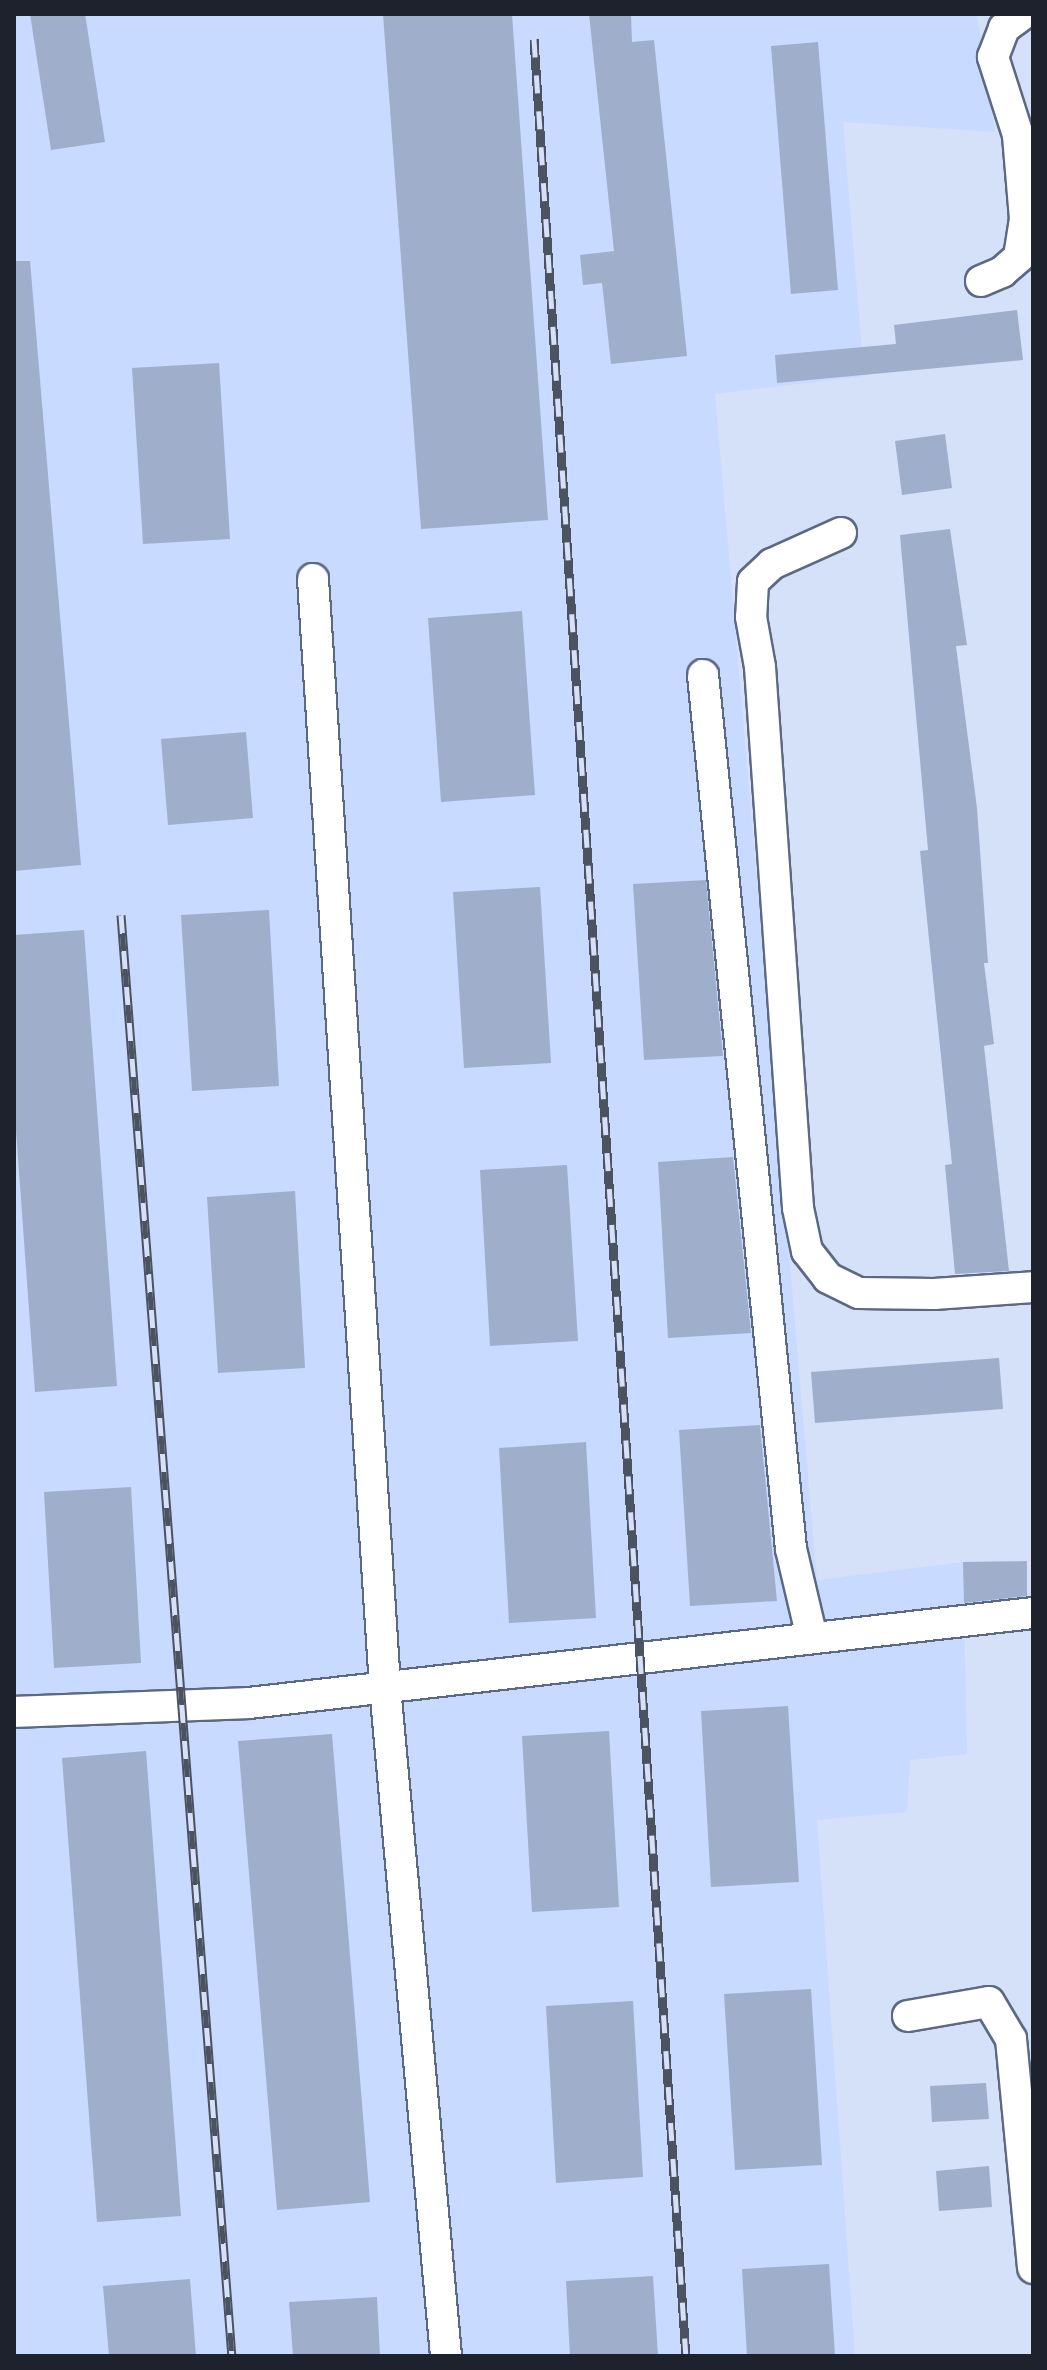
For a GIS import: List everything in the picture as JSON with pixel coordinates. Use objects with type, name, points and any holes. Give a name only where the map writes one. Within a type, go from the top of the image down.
[{"type":"street","points":[[981,281],[1002,272],[1019,257],[1025,219],[1018,135],[993,57],[1004,28],[1023,14]]},
{"type":"street","points":[[841,533],[772,564],[753,582],[751,617],[760,667],[796,1192],[807,1251],[828,1278],[859,1293],[934,1294],[1033,1287]]},
{"type":"street","points":[[313,579],[385,1687],[446,2356]]},
{"type":"street","points":[[703,675],[791,1549],[812,1638]]},
{"type":"street","points":[[14,1712],[249,1703],[1033,1613]]},
{"type":"street","points":[[908,2016],[989,2002],[1011,2039],[1033,2268]]},
{"type":"shaded area","points":[[14,14],[977,14],[995,132],[843,122],[864,376],[715,394],[817,1580],[963,1562],[1027,1561],[1027,1609],[964,1610],[967,1754],[910,1760],[907,1812],[817,1820],[855,2356],[14,2356]]},
{"type":"building","points":[[30,14],[85,14],[105,142],[51,150]]},
{"type":"building","points":[[383,14],[512,14],[548,520],[421,529]]},
{"type":"building","points":[[589,14],[631,14],[632,42],[654,40],[687,356],[611,364],[602,283],[583,285],[580,255],[614,251]]},
{"type":"building","points":[[818,42],[838,290],[791,294],[771,46]]},
{"type":"building","points":[[14,261],[30,261],[81,865],[14,871]]},
{"type":"building","points":[[1017,310],[1023,360],[777,383],[775,355],[896,344],[894,325]]},
{"type":"building","points":[[219,363],[230,539],[143,544],[132,368]]},
{"type":"building","points":[[945,434],[952,488],[902,495],[895,441]]},
{"type":"building","points":[[950,529],[967,645],[956,646],[977,808],[988,963],[984,963],[994,1044],[984,1046],[1009,1271],[955,1274],[945,1165],[952,1164],[920,851],[928,850],[900,535]]},
{"type":"building","points":[[522,611],[535,795],[441,802],[428,618]]},
{"type":"building","points":[[246,732],[253,818],[168,825],[161,739]]},
{"type":"building","points":[[706,880],[723,1056],[644,1060],[633,884]]},
{"type":"building","points":[[540,887],[551,1063],[464,1068],[453,892]]},
{"type":"building","points":[[269,910],[279,1086],[192,1091],[181,915]]},
{"type":"building","points":[[84,930],[117,1386],[35,1392],[14,1103],[14,935]]},
{"type":"building","points":[[733,1157],[751,1333],[668,1338],[658,1162]]},
{"type":"building","points":[[567,1165],[578,1341],[490,1346],[480,1170]]},
{"type":"building","points":[[295,1191],[305,1368],[218,1373],[207,1197]]},
{"type":"building","points":[[999,1358],[1003,1409],[815,1423],[811,1372]]},
{"type":"building","points":[[760,1425],[777,1601],[690,1606],[679,1430]]},
{"type":"building","points":[[586,1442],[596,1618],[509,1623],[499,1448]]},
{"type":"building","points":[[131,1487],[141,1663],[54,1668],[44,1492]]},
{"type":"building","points":[[1027,1561],[1027,1596],[964,1603],[963,1562]]},
{"type":"building","points":[[788,1706],[799,1882],[711,1887],[701,1711]]},
{"type":"building","points":[[609,1731],[619,1907],[532,1912],[522,1736]]},
{"type":"building","points":[[332,1734],[370,2202],[277,2210],[238,1741]]},
{"type":"building","points":[[146,1751],[181,2216],[97,2222],[62,1758]]},
{"type":"building","points":[[811,1989],[822,2165],[735,2170],[724,1994]]},
{"type":"building","points":[[633,2001],[643,2177],[556,2183],[546,2006]]},
{"type":"building","points":[[986,2083],[989,2119],[932,2122],[930,2086]]},
{"type":"building","points":[[989,2166],[992,2207],[939,2211],[936,2171]]},
{"type":"building","points":[[829,2264],[835,2356],[747,2356],[742,2269]]},
{"type":"building","points":[[653,2276],[658,2356],[570,2356],[566,2281]]},
{"type":"building","points":[[190,2279],[196,2356],[109,2356],[103,2286]]},
{"type":"building","points":[[377,2297],[380,2356],[293,2356],[289,2302]]},
{"type":"railway","points":[[534,39],[686,2356]]},
{"type":"railway","points":[[121,915],[232,2356]]}]
